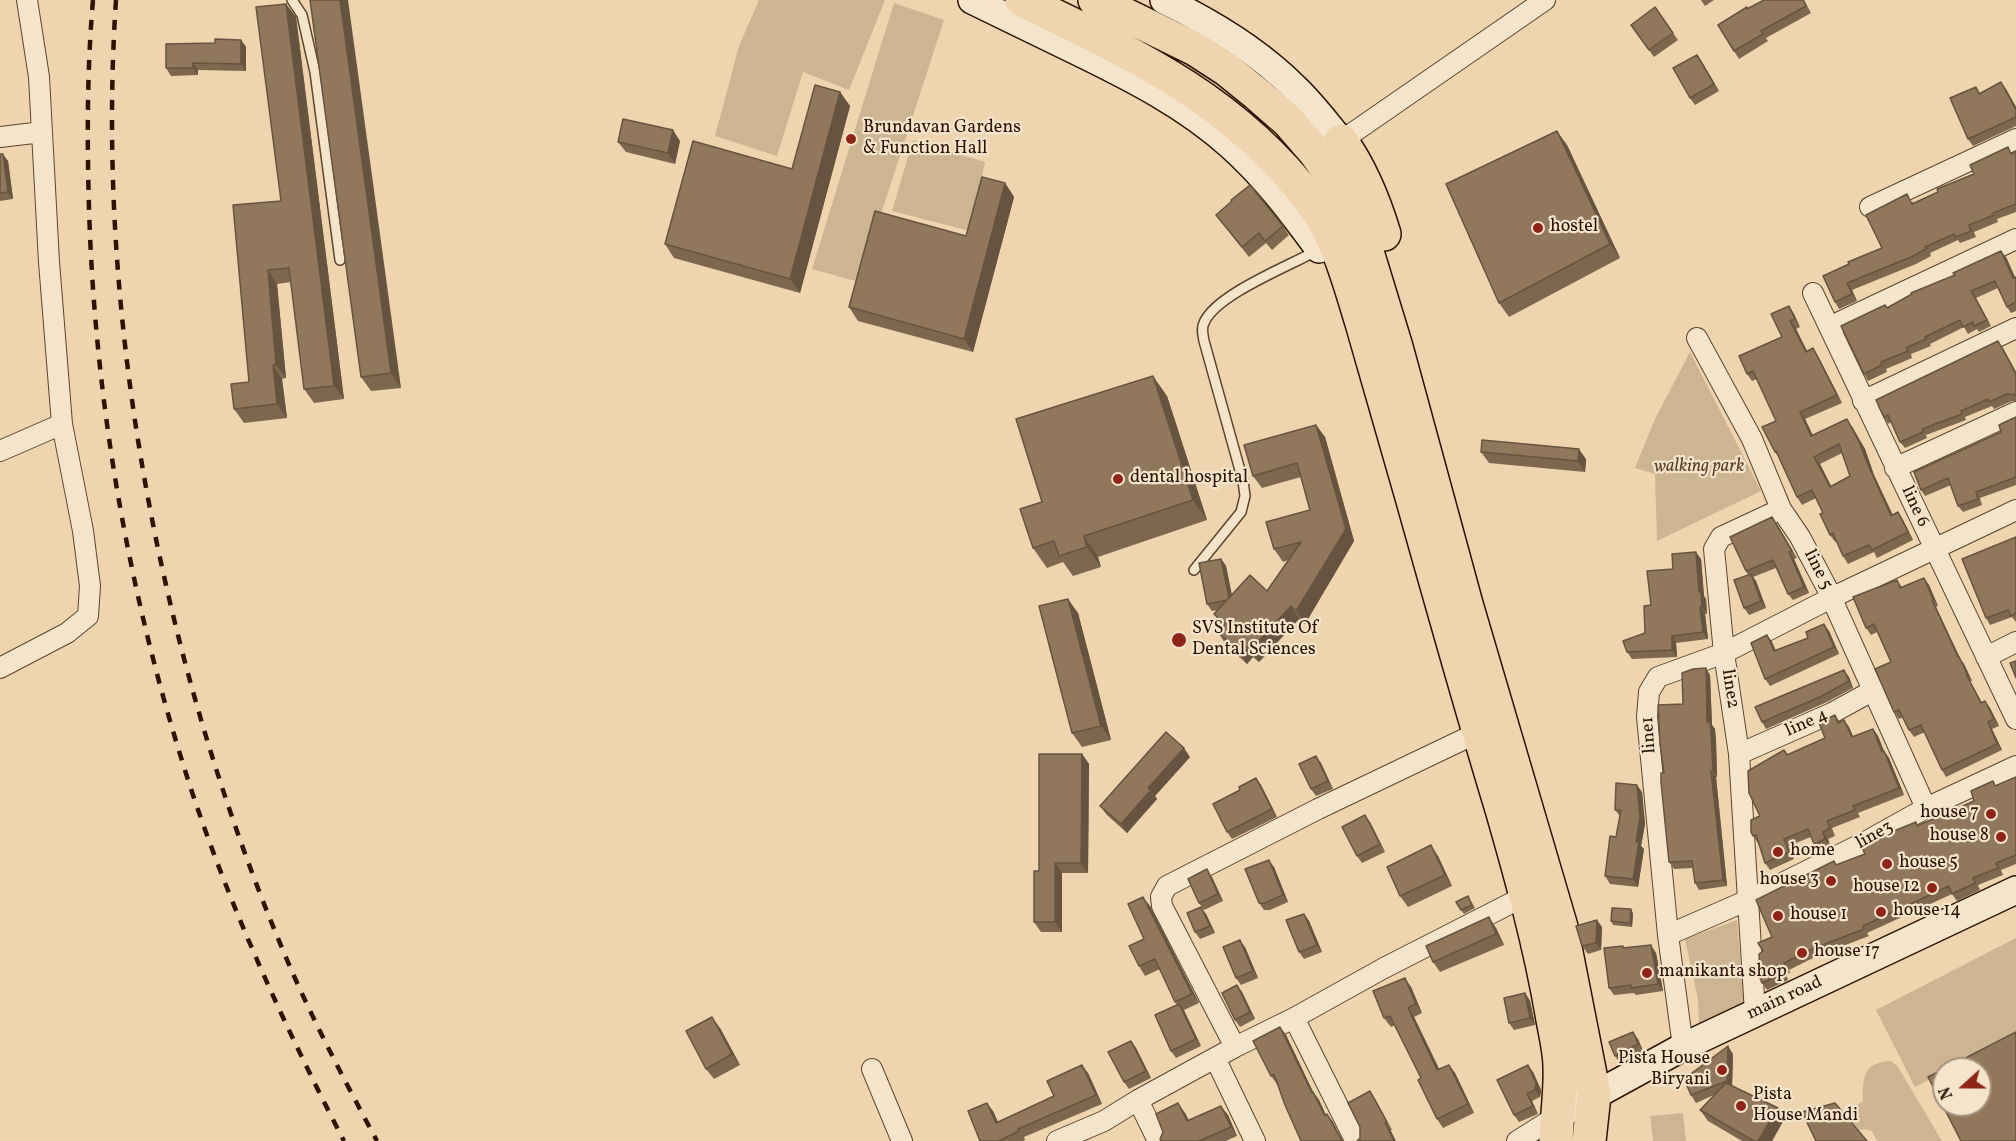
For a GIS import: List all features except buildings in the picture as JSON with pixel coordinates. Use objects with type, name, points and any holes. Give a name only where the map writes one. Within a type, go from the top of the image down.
[{"type":"highway","points":[[1022,0],[1109,43],[1194,91],[1234,121],[1267,150],[1312,202],[1324,220],[1347,275],[1384,351]]},
{"type":"highway","points":[[1095,0],[1195,49],[1226,69],[1287,121],[1314,151],[1337,182],[1347,201],[1363,239],[1384,351],[1455,606],[1561,927],[1594,1095],[1589,1141]]},
{"type":"highway","points":[[1341,141],[1354,159],[1364,180],[1383,232],[1390,263],[1394,297],[1384,351]]},
{"type":"highway","points":[[1318,249],[1352,311],[1384,351]]},
{"type":"highway","points":[[1455,606],[1479,732],[1527,895],[1548,993],[1560,1067],[1556,1129]]},
{"type":"street","points":[[0,668],[67,633],[88,616],[90,586],[83,531],[62,424],[49,262],[39,77],[27,0]]},
{"type":"street","points":[[972,0],[1144,85],[1195,117],[1230,144],[1259,173],[1291,211],[1318,249]]},
{"type":"street","points":[[1164,0],[1221,29],[1259,55],[1296,88],[1341,141],[1545,0]]},
{"type":"street","points":[[0,137],[42,132]]},
{"type":"street","points":[[1870,207],[2016,139]]},
{"type":"street","points":[[1829,327],[2016,239]]},
{"type":"street","name":"line 6","points":[[1813,293],[2016,719]]},
{"type":"street","points":[[1863,401],[2016,328]]},
{"type":"street","name":"line 5","points":[[1697,338],[1752,439],[1780,509],[1800,537],[1831,598],[1926,808]]},
{"type":"street","points":[[1895,468],[2016,412]]},
{"type":"street","points":[[0,451],[62,424]]},
{"type":"street","points":[[1724,653],[1714,549],[1721,537],[1780,509]]},
{"type":"street","name":"line2","points":[[1755,1013],[1739,754],[1724,653],[1831,598],[2016,510]]},
{"type":"street","points":[[1986,657],[2016,642]]},
{"type":"street","name":"line1","points":[[1683,1047],[1668,935],[1647,717],[1649,692],[1658,677],[1724,653]]},
{"type":"street","name":"line 4","points":[[1739,754],[1832,713],[1874,690]]},
{"type":"street","points":[[1235,1047],[1161,906],[1163,891],[1167,886],[1214,861],[1479,732]]},
{"type":"street","name":"line3","points":[[1668,935],[1748,900],[1865,842],[1926,808],[2016,766]]},
{"type":"street","name":"main road","points":[[1556,1129],[1594,1095],[1683,1047],[2016,890]]},
{"type":"street","points":[[1059,1141],[1104,1121],[1235,1047],[1527,895]]},
{"type":"street","points":[[1294,1018],[1354,1140]]},
{"type":"street","points":[[1215,1058],[1255,1141]]},
{"type":"street","points":[[872,1069],[902,1141]]},
{"type":"street","points":[[1138,1100],[1158,1141]]},
{"type":"street","points":[[1517,1141],[1556,1129]]},
{"type":"lane","points":[[292,0],[302,15],[315,72],[340,260]]},
{"type":"lane","points":[[1194,570],[1241,512],[1245,496],[1202,326],[1207,315],[1229,296],[1318,249]]},
{"type":"green space","points":[[759,0],[885,0],[849,90],[803,72],[777,156],[715,136],[739,46]]},
{"type":"green space","points":[[894,3],[944,20],[859,282],[812,269]]},
{"type":"green space","points":[[913,140],[985,162],[970,231],[892,211]]},
{"type":"green space","name":"walking park","points":[[1690,352],[1761,491],[1657,541],[1655,474],[1635,468],[1655,419]]},
{"type":"green space","points":[[1737,920],[1744,1007],[1699,1027],[1698,999],[1685,939]]},
{"type":"green space","points":[[2016,938],[2016,1034],[1972,1057],[1932,1057],[1932,1078],[1915,1087],[1876,1010]]},
{"type":"green space","points":[[1891,1061],[1898,1067],[1942,1141],[1877,1141],[1872,1131],[1866,1129],[1854,1131],[1839,1117],[1863,1101],[1864,1078],[1869,1068],[1881,1062]]},
{"type":"green space","points":[[1683,1113],[1686,1141],[1653,1141],[1650,1116]]},
{"type":"railway","points":[[93,0],[88,130],[93,282],[108,430],[134,577],[170,721],[192,792],[224,881],[261,970],[344,1141]]},
{"type":"railway","points":[[116,0],[112,123],[116,247],[128,373],[148,498],[175,622],[208,744],[248,862],[294,976],[377,1141]]},
{"type":"place","name":"Brundavan Gardens & Function Hall","points":[[851,139]]},
{"type":"place","name":"hostel","points":[[1538,228]]},
{"type":"place","name":"dental hospital","points":[[1118,479]]},
{"type":"place","name":"SVS Institute Of Dental Sciences","points":[[1179,640]]},
{"type":"place","name":"house 7","points":[[1991,814]]},
{"type":"place","name":"house 8","points":[[2001,837]]},
{"type":"place","name":"home","points":[[1778,852]]},
{"type":"place","name":"house 5","points":[[1887,864]]},
{"type":"place","name":"house 3","points":[[1831,881]]},
{"type":"place","name":"house 12","points":[[1932,888]]},
{"type":"place","name":"house 14","points":[[1881,912]]},
{"type":"place","name":"house 1","points":[[1778,916]]},
{"type":"place","name":"house 17","points":[[1802,953]]},
{"type":"place","name":"manikanta shop","points":[[1647,973]]},
{"type":"place","name":"Pista House Biryani","points":[[1722,1070]]},
{"type":"place","name":"Pista House Mandi","points":[[1741,1106]]}]
